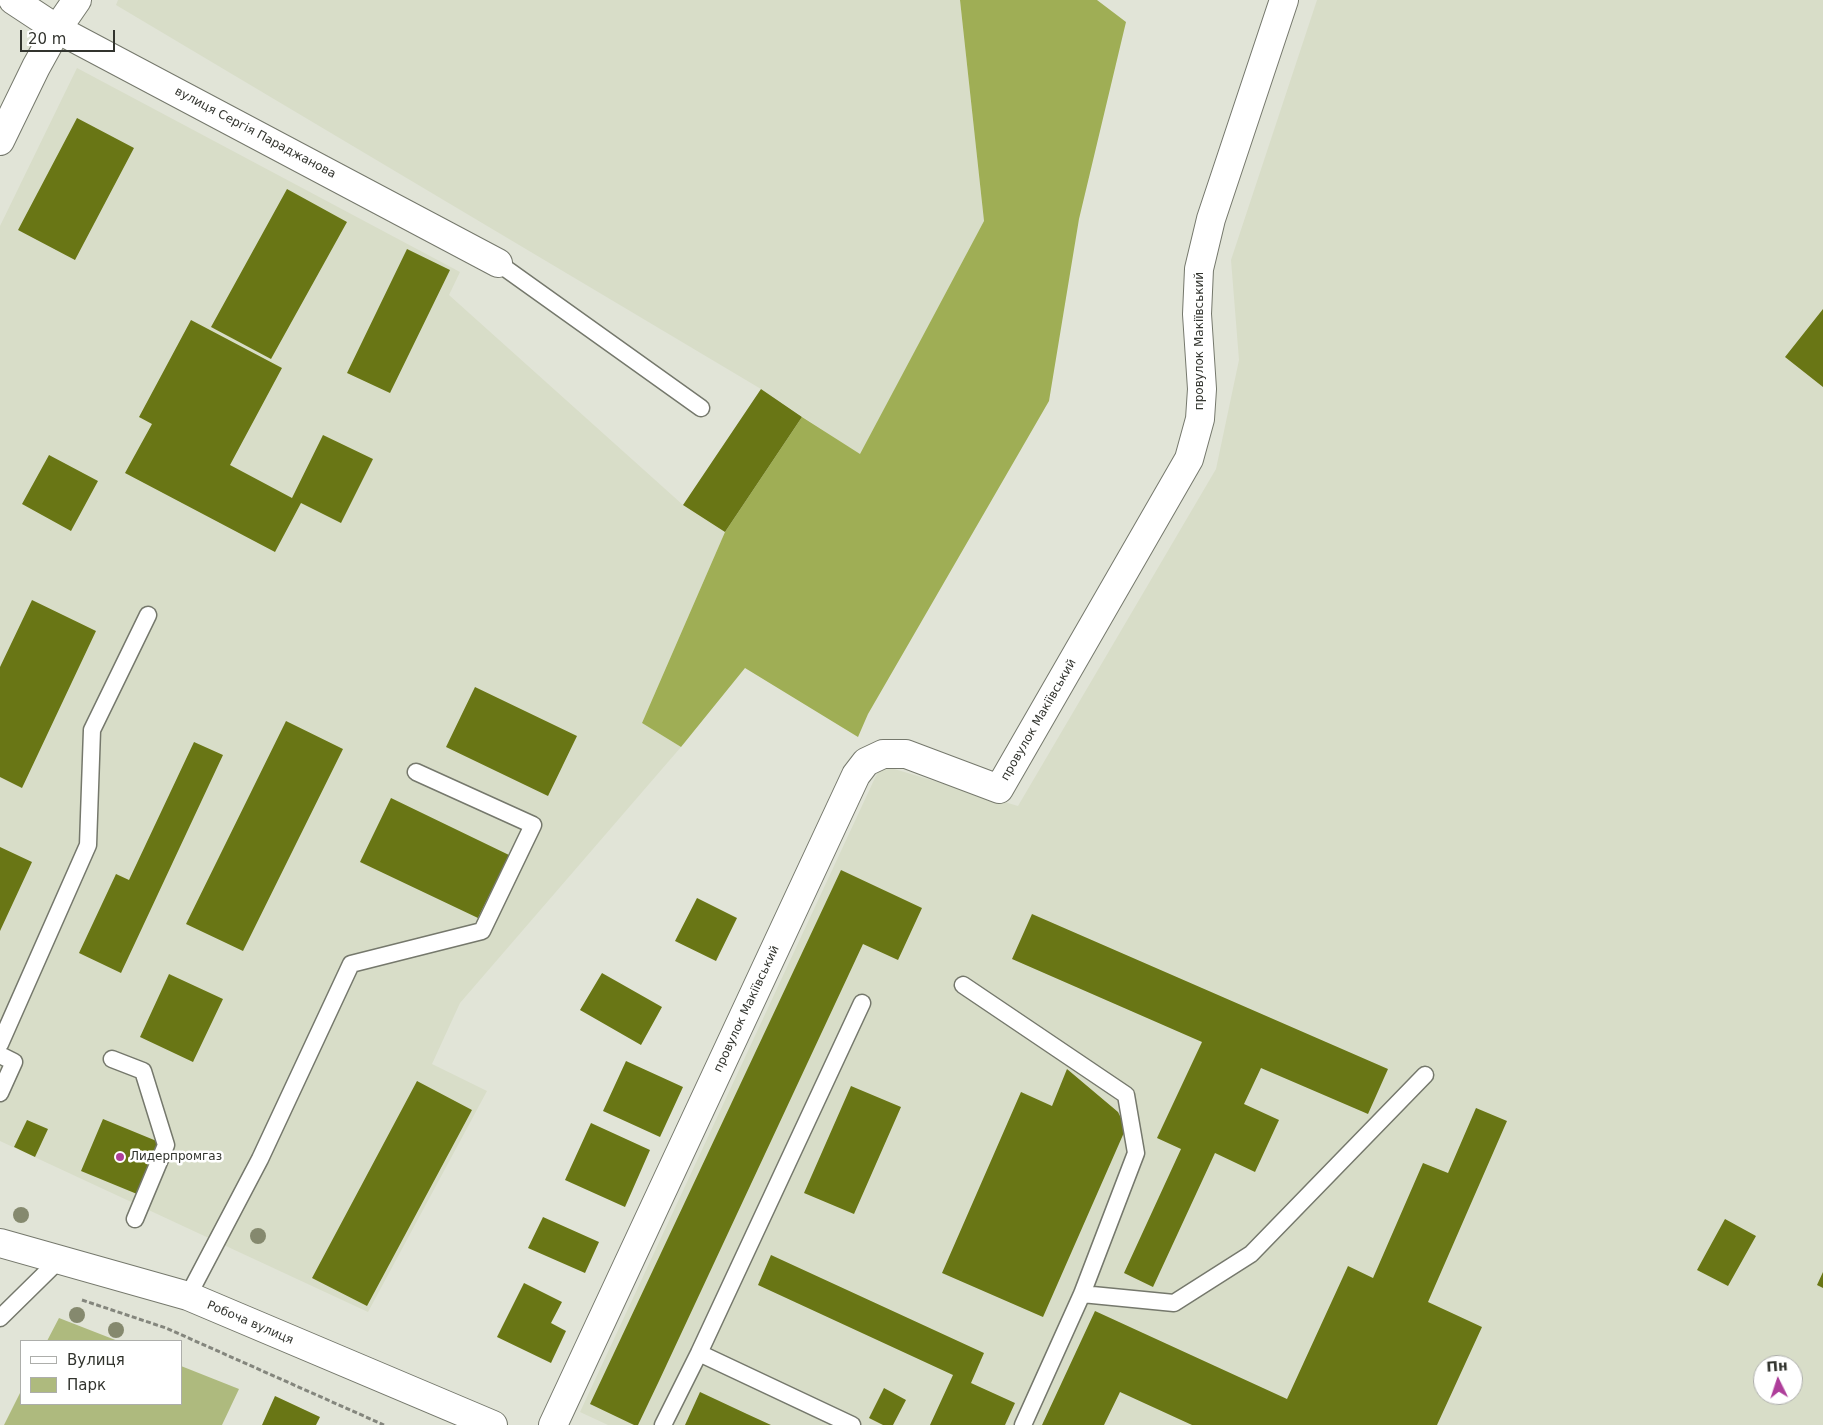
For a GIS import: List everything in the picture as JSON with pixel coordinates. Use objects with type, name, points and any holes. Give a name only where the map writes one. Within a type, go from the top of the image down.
[{"type":"street","name":"вулиця Сергія Параджанова","points":[[14,0],[57,29],[498,263]]},
{"type":"street","points":[[0,141],[36,67],[57,29],[77,0]]},
{"type":"street","name":"провулок Макіївський","points":[[553,1425],[856,775],[866,762],[883,754],[906,754],[999,788],[1189,459],[1200,419],[1202,389],[1197,314],[1199,269],[1211,219],[1284,0]]},
{"type":"street","name":"Робоча вулиця","points":[[0,1243],[188,1296],[493,1425]]},
{"type":"lane","points":[[498,263],[701,408]]},
{"type":"lane","points":[[0,1044],[88,845],[92,730],[148,615]]},
{"type":"lane","points":[[188,1296],[260,1159],[351,964],[482,932],[533,825],[416,772]]},
{"type":"lane","points":[[963,985],[1126,1095],[1136,1153],[1082,1294],[1023,1425]]},
{"type":"lane","points":[[663,1425],[862,1003]]},
{"type":"lane","points":[[0,1055],[14,1062],[0,1093]]},
{"type":"lane","points":[[112,1059],[143,1072],[166,1145],[135,1219]]},
{"type":"lane","points":[[1082,1294],[1174,1303],[1251,1254],[1425,1075]]},
{"type":"lane","points":[[0,1318],[59,1260]]},
{"type":"lane","points":[[699,1352],[852,1425]]},
{"type":"path","points":[[81,1300],[166,1328],[384,1425]]},
{"type":"shaded area","points":[[118,0],[960,0],[984,221],[860,455],[761,389],[116,5]]},
{"type":"shaded area","points":[[1317,0],[1823,0],[1823,1425],[608,1425],[580,1412],[881,765],[1018,806],[1216,469],[1239,360],[1231,260]]},
{"type":"shaded area","points":[[77,68],[460,272],[449,295],[683,505],[725,532],[642,723],[681,747],[460,1003],[432,1064],[487,1091],[368,1312],[0,1141],[0,226]]},
{"type":"green space","points":[[960,0],[1097,0],[1126,22],[1079,219],[1049,401],[868,714],[858,737],[745,668],[681,747],[642,723],[725,532],[802,417],[860,454],[984,221]]},
{"type":"green space","points":[[59,1318],[115,1340],[48,1340]]},
{"type":"green space","points":[[182,1366],[239,1389],[222,1425],[4,1425],[20,1393],[20,1405],[182,1405]]},
{"type":"building","points":[[77,118],[134,148],[75,260],[18,230]]},
{"type":"building","points":[[287,189],[347,222],[271,359],[211,327]]},
{"type":"building","points":[[407,249],[450,270],[390,393],[347,373]]},
{"type":"building","points":[[1823,309],[1823,387],[1785,357]]},
{"type":"building","points":[[191,320],[282,368],[230,465],[292,498],[323,435],[373,459],[341,523],[301,503],[275,552],[125,473],[152,424],[139,417]]},
{"type":"building","points":[[761,389],[802,417],[725,532],[683,505]]},
{"type":"building","points":[[49,455],[98,481],[71,531],[22,504]]},
{"type":"building","points":[[32,600],[96,631],[22,788],[0,777],[0,667]]},
{"type":"building","points":[[475,687],[577,736],[548,796],[446,747]]},
{"type":"building","points":[[286,721],[343,749],[243,951],[186,924]]},
{"type":"building","points":[[194,742],[223,755],[121,973],[79,953],[116,874],[129,880]]},
{"type":"building","points":[[391,798],[509,855],[478,918],[360,862]]},
{"type":"building","points":[[0,847],[32,862],[0,931]]},
{"type":"building","points":[[841,870],[922,908],[898,960],[863,944],[659,1381],[638,1425],[634,1425],[590,1404]]},
{"type":"building","points":[[697,898],[737,918],[716,961],[675,941]]},
{"type":"building","points":[[1032,914],[1388,1069],[1368,1114],[1261,1068],[1244,1104],[1279,1120],[1255,1172],[1215,1153],[1153,1287],[1124,1273],[1181,1149],[1157,1138],[1202,1042],[1012,959]]},
{"type":"building","points":[[602,973],[662,1007],[641,1045],[580,1010]]},
{"type":"building","points":[[169,974],[223,999],[193,1062],[140,1037]]},
{"type":"building","points":[[626,1061],[683,1087],[660,1137],[603,1111]]},
{"type":"building","points":[[1067,1069],[1118,1112],[1126,1128],[1043,1317],[942,1273],[1021,1092],[1052,1106]]},
{"type":"building","points":[[417,1081],[472,1110],[367,1306],[312,1278]]},
{"type":"building","points":[[851,1086],[901,1107],[854,1214],[804,1193]]},
{"type":"building","points":[[1476,1108],[1507,1121],[1428,1302],[1482,1327],[1437,1425],[1192,1425],[1120,1392],[1104,1425],[1042,1425],[1095,1311],[1287,1399],[1348,1266],[1373,1278],[1423,1163],[1448,1173]]},
{"type":"building","name":"Лидерпромгаз","points":[[103,1119],[159,1142],[137,1194],[81,1171]]},
{"type":"building","points":[[27,1120],[48,1129],[35,1157],[14,1147]]},
{"type":"building","points":[[591,1123],[650,1150],[625,1207],[565,1180]]},
{"type":"building","points":[[543,1217],[599,1242],[585,1273],[528,1248]]},
{"type":"building","points":[[1725,1219],[1756,1236],[1728,1286],[1697,1270]]},
{"type":"building","points":[[771,1255],[984,1353],[971,1383],[1015,1403],[1005,1425],[930,1425],[953,1375],[758,1285]]},
{"type":"building","points":[[1823,1272],[1823,1288],[1817,1285]]},
{"type":"building","points":[[524,1283],[562,1302],[551,1323],[566,1331],[551,1363],[497,1337]]},
{"type":"building","points":[[884,1388],[906,1400],[893,1425],[883,1425],[869,1418]]},
{"type":"building","points":[[700,1392],[747,1414],[771,1425],[685,1425]]},
{"type":"building","points":[[275,1396],[320,1417],[316,1425],[262,1425]]},
{"type":"place","name":"Лидерпромгаз","points":[[120,1157]]}]
